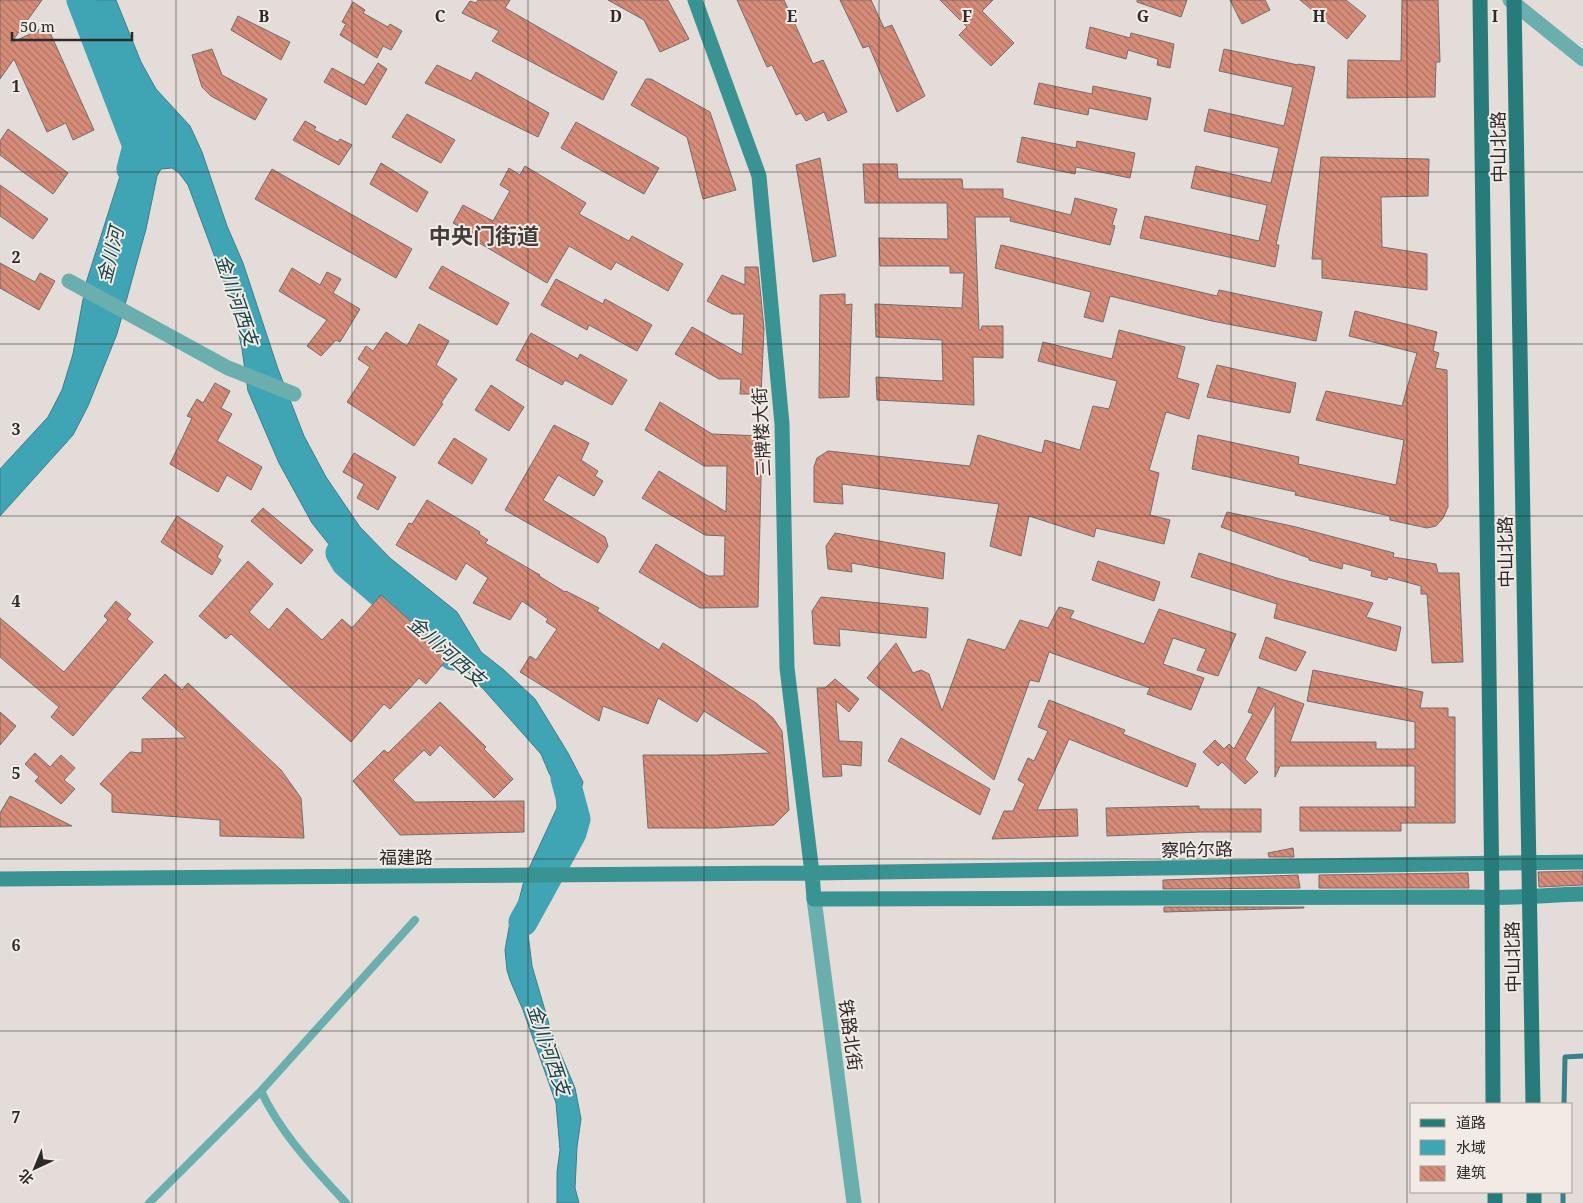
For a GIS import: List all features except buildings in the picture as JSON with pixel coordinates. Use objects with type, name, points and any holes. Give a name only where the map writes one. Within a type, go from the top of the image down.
[{"type":"main road","name":"三牌楼大街","points":[[695,0],[759,176],[782,424],[787,668],[812,873]]},
{"type":"main road","name":"中山北路","points":[[1480,0],[1492,864],[1493,1103]]},
{"type":"main road","name":"中山北路","points":[[1513,1],[1533,1103]]},
{"type":"main road","name":"察哈尔路","points":[[812,873],[1583,862]]},
{"type":"main road","name":"福建路","points":[[0,879],[812,873]]},
{"type":"main road","name":"铁路北街","points":[[812,873],[814,899]]},
{"type":"main road","points":[[814,899],[1492,898],[1583,894]]},
{"type":"street","points":[[1513,1],[1583,59]]},
{"type":"street","points":[[69,282],[228,368],[294,394]]},
{"type":"street","name":"铁路北街","points":[[814,899],[854,1203]]},
{"type":"lane","points":[[149,1203],[261,1091],[415,920]]},
{"type":"lane","points":[[261,1091],[270,1112],[307,1160],[346,1203]]},
{"type":"water","points":[[71,0],[116,0],[141,62],[156,89],[190,126],[202,152],[227,226],[243,263],[278,369],[304,436],[326,477],[360,527],[390,558],[457,612],[481,652],[504,670],[535,699],[568,753],[583,782],[569,836],[545,877],[536,909],[527,926],[532,966],[551,1031],[575,1088],[581,1119],[577,1147],[575,1188],[579,1203],[557,1203],[557,1172],[560,1150],[556,1103],[523,1010],[510,980],[505,950],[510,922],[518,904],[525,877],[557,808],[556,785],[541,754],[470,674],[405,612],[339,557],[312,523],[279,463],[248,391],[242,349],[232,303],[188,185],[179,173],[172,168],[161,169],[157,176],[146,229],[117,334],[88,406],[73,435],[0,516],[0,469],[48,417],[62,390],[73,354],[86,283],[121,173],[132,125]]},
{"type":"waterway","name":"金川河","points":[[81,0],[137,146],[131,169]]},
{"type":"waterway","name":"金川河西支","points":[[340,553],[346,563],[453,656]]},
{"type":"waterway","name":"金川河西支","points":[[523,922],[572,833],[576,819],[565,778]]},
{"type":"waterway","points":[[1564,1103],[1565,1057],[1583,1056]]},
{"type":"waterway","points":[[1563,1193],[1563,1203]]},
{"type":"district","name":"中央门街道","points":[[484,235]]}]
